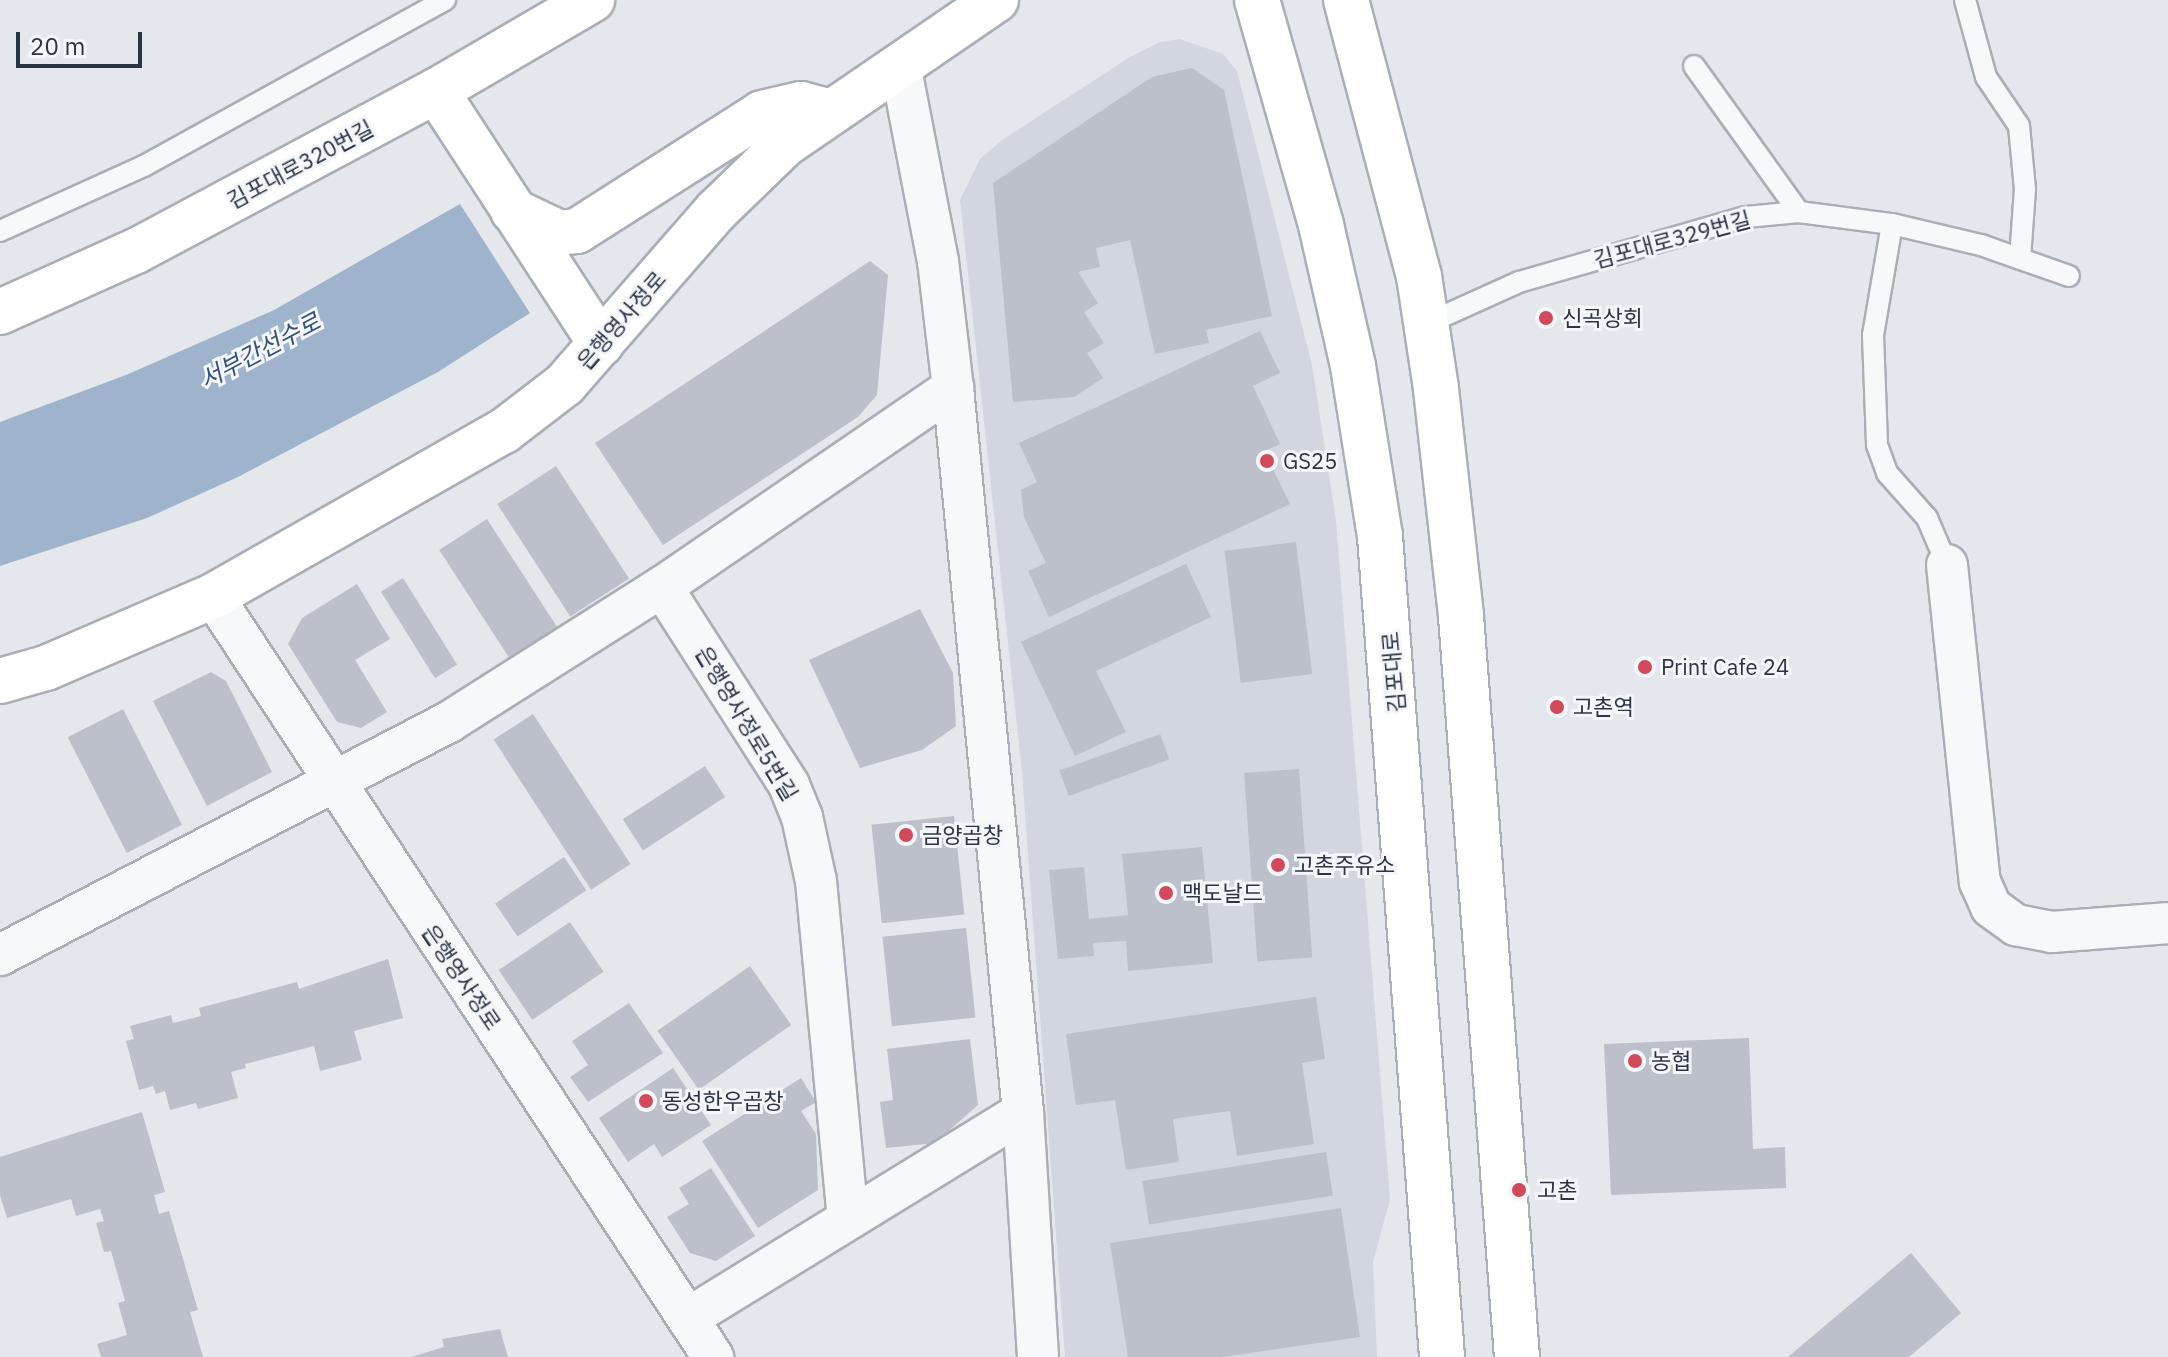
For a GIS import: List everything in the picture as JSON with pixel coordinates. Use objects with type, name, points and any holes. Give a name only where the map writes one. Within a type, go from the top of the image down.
[{"type":"main road","name":"김포대로320번길","points":[[0,312],[136,251],[436,91],[592,0]]},
{"type":"main road","name":"은행영사정로","points":[[0,681],[61,662],[213,596],[504,431],[565,384],[716,211],[828,111],[996,0]]},
{"type":"main road","name":"김포대로","points":[[1257,0],[1321,225],[1353,366],[1380,536],[1442,1357]]},
{"type":"main road","points":[[1346,0],[1393,168],[1426,324],[1461,616],[1517,1357]]},
{"type":"main road","points":[[436,91],[601,344]]},
{"type":"main road","points":[[513,211],[560,233],[577,231],[762,113],[801,104],[828,111]]},
{"type":"street","points":[[900,64],[935,247],[953,388],[1023,1112],[1038,1357]]},
{"type":"street","points":[[0,955],[335,785],[461,715],[662,587],[953,388]]},
{"type":"street","points":[[1947,565],[1980,882],[1991,907],[2016,925],[2052,932],[2168,923]]},
{"type":"street","name":"은행영사정로5번길","points":[[662,587],[789,785],[802,817],[816,881],[848,1218]]},
{"type":"street","name":"은행영사정로","points":[[213,596],[713,1357]]},
{"type":"street","points":[[688,1318],[1023,1112]]},
{"type":"lane","points":[[0,231],[144,166],[445,0]]},
{"type":"lane","points":[[1965,0],[1986,77],[2019,126],[2025,189],[2020,259]]},
{"type":"lane","points":[[1694,66],[1799,212]]},
{"type":"lane","name":"김포대로329번길","points":[[1426,324],[1519,282],[1746,217],[1799,212],[1892,224],[2020,259],[2069,276]]},
{"type":"lane","points":[[1892,224],[1873,335],[1877,445],[1887,473],[1927,518],[1947,565]]},
{"type":"shaded area","points":[[1180,39],[1223,54],[1237,71],[1312,365],[1336,521],[1390,1199],[1373,1262],[1377,1357],[1065,1357],[1022,772],[960,200],[980,159],[1002,140],[1130,57],[1160,42]]},
{"type":"water","name":"서부간선수로","points":[[460,204],[530,313],[438,372],[238,477],[147,518],[0,566],[0,422],[126,375],[274,310]]},
{"type":"building","points":[[1192,68],[1224,90],[1272,316],[1206,330],[1209,343],[1155,354],[1130,240],[1096,248],[1100,267],[1078,272],[1098,303],[1084,312],[1104,343],[1087,353],[1103,378],[1074,397],[1013,402],[993,183],[1152,77]]},
{"type":"building","points":[[870,261],[888,275],[877,395],[858,417],[663,545],[595,443]]},
{"type":"building","points":[[1260,331],[1280,373],[1253,386],[1280,444],[1264,451],[1290,504],[1049,617],[1028,571],[1046,563],[1024,517],[1021,490],[1037,482],[1019,443]]},
{"type":"building","points":[[556,466],[629,578],[570,617],[497,504]]},
{"type":"building","points":[[487,519],[557,627],[509,658],[439,550]]},
{"type":"building","points":[[1296,542],[1312,674],[1241,683],[1225,551]]},
{"type":"building","points":[[1186,564],[1211,617],[1096,671],[1126,732],[1075,756],[1021,642]]},
{"type":"building","points":[[403,578],[457,665],[435,678],[381,592]]},
{"type":"building","points":[[357,584],[390,639],[355,660],[387,712],[361,728],[337,722],[288,644],[302,618]]},
{"type":"building","points":[[920,609],[953,673],[956,726],[922,750],[860,768],[809,660]]},
{"type":"building","points":[[211,672],[226,681],[272,772],[207,806],[153,701]]},
{"type":"building","points":[[123,709],[182,825],[127,853],[68,737]]},
{"type":"building","points":[[533,714],[630,864],[591,890],[494,740]]},
{"type":"building","points":[[1160,734],[1169,759],[1069,796],[1059,771]]},
{"type":"building","points":[[705,766],[725,797],[643,850],[623,819]]},
{"type":"building","name":"고촌주유소","points":[[1299,769],[1312,958],[1257,961],[1244,773]]},
{"type":"building","points":[[954,816],[964,914],[882,923],[871,825]]},
{"type":"building","name":"맥도날드","points":[[1202,847],[1213,963],[1128,971],[1126,941],[1093,943],[1094,956],[1058,959],[1049,870],[1084,867],[1089,919],[1128,915],[1122,854]]},
{"type":"building","points":[[564,857],[586,890],[518,937],[495,903]]},
{"type":"building","points":[[570,922],[604,972],[532,1020],[499,970]]},
{"type":"building","points":[[966,928],[975,1018],[892,1026],[882,937]]},
{"type":"building","points":[[388,959],[403,1018],[354,1031],[362,1060],[320,1071],[314,1046],[245,1064],[246,1068],[231,1072],[238,1098],[198,1109],[196,1103],[170,1110],[165,1091],[156,1094],[153,1086],[139,1090],[126,1041],[134,1039],[130,1026],[171,1015],[173,1023],[201,1016],[199,1008],[297,982],[299,989]]},
{"type":"building","points":[[750,966],[791,1025],[699,1090],[657,1031]]},
{"type":"building","points":[[1316,997],[1325,1059],[1302,1063],[1314,1144],[1237,1156],[1230,1111],[1173,1119],[1179,1162],[1126,1170],[1115,1100],[1076,1105],[1066,1034]]},
{"type":"building","points":[[629,1003],[663,1053],[588,1102],[570,1077],[588,1065],[572,1041]]},
{"type":"building","points":[[1749,1038],[1753,1149],[1785,1147],[1786,1188],[1611,1195],[1604,1044]]},
{"type":"building","points":[[970,1039],[978,1105],[935,1143],[886,1148],[880,1102],[893,1100],[887,1049]]},
{"type":"building","points":[[673,1068],[711,1125],[662,1157],[654,1144],[628,1162],[599,1118]]},
{"type":"building","points":[[801,1078],[816,1102],[801,1111],[816,1134],[818,1190],[758,1228],[702,1141]]},
{"type":"building","points":[[142,1112],[165,1192],[154,1195],[159,1214],[169,1211],[198,1310],[190,1312],[203,1357],[101,1357],[97,1344],[127,1335],[118,1303],[125,1301],[111,1251],[104,1252],[96,1223],[104,1221],[100,1209],[76,1216],[71,1199],[7,1218],[0,1195],[0,1157]]},
{"type":"building","points":[[1326,1152],[1333,1195],[1149,1225],[1142,1181]]},
{"type":"building","points":[[711,1168],[755,1236],[716,1261],[690,1253],[667,1217],[689,1204],[679,1188]]},
{"type":"building","points":[[1341,1208],[1360,1337],[1222,1357],[1128,1357],[1110,1243]]},
{"type":"building","points":[[1911,1253],[1961,1313],[1909,1357],[1788,1357]]},
{"type":"building","points":[[500,1329],[508,1357],[411,1357],[444,1347],[442,1339]]},
{"type":"place","name":"신곡상회","points":[[1546,318]]},
{"type":"place","name":"GS25","points":[[1267,461]]},
{"type":"place","name":"Print Cafe 24","points":[[1645,667]]},
{"type":"place","name":"고촌역","points":[[1557,707]]},
{"type":"place","name":"금양곱창","points":[[906,835]]},
{"type":"place","name":"고촌주유소","points":[[1278,865]]},
{"type":"place","name":"맥도날드","points":[[1166,893]]},
{"type":"place","name":"농협","points":[[1635,1061]]},
{"type":"place","name":"동성한우곱창","points":[[646,1101]]},
{"type":"place","name":"고촌","points":[[1519,1190]]}]
